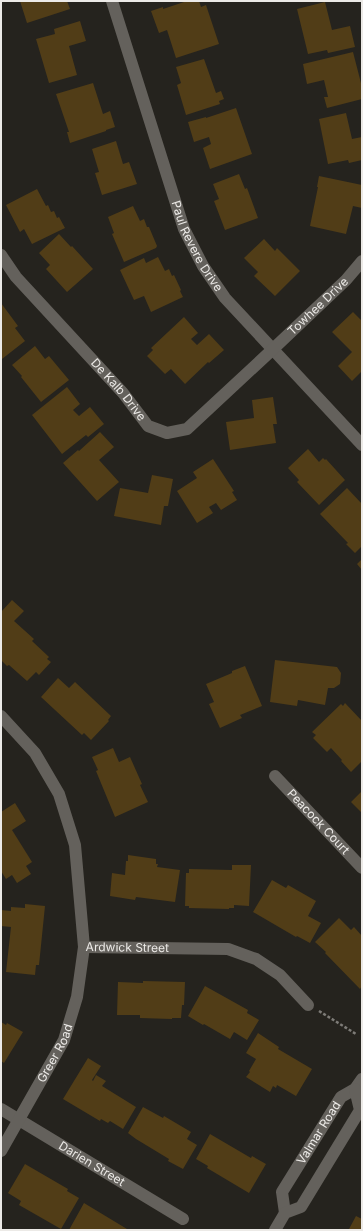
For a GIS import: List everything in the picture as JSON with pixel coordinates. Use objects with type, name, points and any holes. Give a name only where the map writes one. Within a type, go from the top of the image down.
[{"type":"street","name":"Paul Revere Drive","points":[[112,1],[184,229],[203,266],[224,298],[362,445]]},
{"type":"street","name":"De Kalb Drive","points":[[1,255],[16,277],[122,393],[148,426],[167,433],[187,429],[272,350]]},
{"type":"street","name":"Towhee Drive","points":[[272,350],[346,280],[362,261]]},
{"type":"street","name":"Ardwick Street","points":[[1,716],[34,753],[59,794],[75,846],[84,947],[228,949],[256,959],[280,975],[308,1005]]},
{"type":"street","name":"Peacock Court","points":[[275,776],[362,868]]},
{"type":"street","name":"Greer Road","points":[[1,1151],[64,1040],[77,997],[84,947]]},
{"type":"street","name":"Valmar Road","points":[[359,1084],[360,1110],[302,1207],[286,1213],[282,1192],[340,1097],[359,1084]]},
{"type":"street","name":"Darien Street","points":[[1,1109],[183,1219]]},
{"type":"street","points":[[275,1230],[286,1213]]},
{"type":"path","points":[[308,1005],[356,1034]]},
{"type":"building","points":[[20,1],[67,1],[70,9],[27,23]]},
{"type":"building","points":[[187,1],[199,1],[201,7],[206,5],[219,44],[176,58],[167,30],[159,33],[151,11],[163,7],[163,9]]},
{"type":"building","points":[[325,2],[332,30],[350,26],[355,47],[328,53],[327,50],[308,54],[297,9]]},
{"type":"building","points":[[80,21],[86,41],[69,46],[77,75],[49,83],[36,39],[55,34],[54,29]]},
{"type":"building","points":[[353,52],[362,87],[362,99],[327,108],[324,97],[328,97],[324,80],[307,84],[303,64]]},
{"type":"building","points":[[204,59],[216,93],[221,91],[224,99],[219,101],[220,104],[186,115],[177,85],[181,83],[176,67]]},
{"type":"building","points":[[93,83],[103,114],[110,111],[115,127],[70,143],[67,132],[69,132],[56,94]]},
{"type":"building","points":[[236,108],[252,154],[210,169],[203,148],[211,144],[209,137],[194,142],[188,122]]},
{"type":"building","points":[[346,113],[352,139],[362,137],[362,160],[349,163],[348,160],[328,164],[319,119]]},
{"type":"building","points":[[116,141],[123,164],[129,162],[137,184],[102,195],[95,173],[99,172],[92,149]]},
{"type":"building","points":[[239,174],[245,189],[247,188],[258,218],[225,230],[214,201],[219,199],[213,184]]},
{"type":"building","points":[[319,176],[362,185],[362,208],[353,206],[346,234],[310,226]]},
{"type":"building","points":[[37,189],[46,206],[48,205],[51,212],[54,211],[57,218],[59,217],[65,228],[32,244],[24,229],[20,232],[6,205]]},
{"type":"building","points":[[133,206],[140,221],[144,219],[147,227],[149,227],[157,246],[156,248],[124,262],[112,234],[114,233],[108,217]]},
{"type":"building","points":[[59,234],[93,269],[67,292],[46,269],[50,265],[39,253]]},
{"type":"building","points":[[264,239],[275,251],[277,248],[300,271],[275,296],[254,276],[258,272],[244,258]]},
{"type":"building","points":[[158,257],[165,271],[169,269],[172,276],[174,275],[183,297],[151,312],[144,296],[134,300],[120,270],[144,258],[146,263]]},
{"type":"building","points":[[1,303],[18,326],[15,328],[25,341],[2,359]]},
{"type":"building","points":[[353,312],[362,321],[362,371],[352,381],[338,366],[352,352],[332,332]]},
{"type":"building","points":[[184,317],[198,333],[191,339],[197,345],[209,334],[224,350],[209,363],[208,362],[185,384],[171,369],[165,374],[147,356],[153,350],[151,348]]},
{"type":"building","points":[[35,346],[45,359],[49,356],[69,380],[41,402],[12,365]]},
{"type":"building","points":[[67,387],[80,404],[73,410],[79,416],[90,407],[104,424],[88,437],[86,435],[62,454],[32,415]]},
{"type":"building","points":[[273,397],[277,424],[273,424],[276,443],[230,450],[226,422],[254,418],[252,400]]},
{"type":"building","points":[[100,432],[114,447],[99,460],[119,482],[97,501],[63,463]]},
{"type":"building","points":[[308,449],[319,462],[323,458],[325,460],[326,459],[345,480],[319,505],[297,482],[299,480],[288,468]]},
{"type":"building","points":[[213,459],[234,491],[232,492],[237,500],[221,510],[216,503],[209,507],[213,513],[197,523],[177,491],[197,478],[193,472]]},
{"type":"building","points":[[152,475],[173,479],[168,506],[164,506],[161,525],[114,516],[120,488],[148,493]]},
{"type":"building","points":[[347,488],[362,504],[362,546],[355,553],[346,544],[348,543],[320,514]]},
{"type":"building","points":[[362,559],[362,570],[357,564]]},
{"type":"building","points":[[12,600],[24,611],[14,621],[34,639],[32,641],[49,657],[47,659],[51,662],[39,675],[36,672],[27,681],[1,660],[1,612]]},
{"type":"building","points":[[275,660],[337,667],[341,673],[340,684],[334,688],[328,688],[325,705],[298,700],[297,706],[270,702]]},
{"type":"building","points":[[245,666],[262,706],[240,715],[242,718],[220,728],[209,704],[214,702],[206,684]]},
{"type":"building","points":[[58,678],[69,688],[75,682],[111,716],[108,720],[109,721],[91,740],[84,733],[82,735],[41,697]]},
{"type":"building","points":[[345,703],[362,721],[362,761],[351,772],[331,748],[327,752],[313,738],[316,735],[312,732],[341,704],[343,706]]},
{"type":"building","points":[[113,748],[119,762],[130,757],[148,802],[115,817],[96,771],[98,770],[92,757]]},
{"type":"building","points":[[362,791],[362,813],[351,802]]},
{"type":"building","points":[[15,803],[26,821],[12,830],[32,862],[26,866],[31,874],[17,883],[12,875],[6,879],[1,871],[1,812]]},
{"type":"building","points":[[128,855],[156,859],[156,864],[158,864],[157,867],[180,870],[175,902],[136,897],[135,900],[110,896],[112,873],[125,875]]},
{"type":"building","points":[[232,865],[251,865],[249,906],[234,905],[234,908],[229,909],[189,908],[189,906],[185,906],[186,873],[189,873],[189,869],[232,870]]},
{"type":"building","points":[[272,880],[286,888],[288,885],[316,901],[308,916],[321,923],[310,943],[297,936],[296,937],[253,912]]},
{"type":"building","points":[[25,904],[45,906],[39,965],[36,965],[35,975],[6,972],[11,927],[1,926],[1,910],[11,911],[11,907],[25,908]]},
{"type":"building","points":[[339,918],[351,930],[354,927],[362,936],[362,986],[360,989],[315,942]]},
{"type":"building","points":[[143,981],[185,982],[184,1005],[182,1005],[181,1018],[140,1018],[140,1015],[117,1015],[118,982],[143,983]]},
{"type":"building","points":[[205,986],[248,1010],[247,1013],[259,1020],[247,1040],[234,1032],[230,1039],[188,1016]]},
{"type":"building","points":[[1,1022],[6,1025],[7,1023],[23,1032],[4,1063],[1,1061]]},
{"type":"building","points":[[258,1033],[279,1047],[278,1049],[312,1069],[296,1096],[277,1085],[276,1088],[273,1086],[270,1092],[246,1077],[256,1059],[246,1053]]},
{"type":"building","points":[[88,1058],[101,1066],[92,1080],[93,1081],[96,1075],[106,1081],[102,1086],[136,1107],[123,1129],[110,1121],[108,1123],[101,1119],[100,1121],[63,1099]]},
{"type":"building","points":[[143,1107],[163,1118],[164,1116],[191,1132],[187,1139],[197,1145],[183,1169],[168,1161],[169,1159],[128,1133]]},
{"type":"building","points":[[210,1134],[251,1158],[252,1156],[266,1164],[249,1193],[207,1168],[208,1166],[196,1159]]},
{"type":"building","points":[[25,1164],[68,1189],[67,1191],[79,1198],[61,1229],[19,1205],[21,1201],[8,1193]]},
{"type":"building","points":[[84,1203],[127,1229],[127,1230],[69,1230]]},
{"type":"building","points":[[356,1216],[362,1219],[362,1230],[349,1229]]}]
